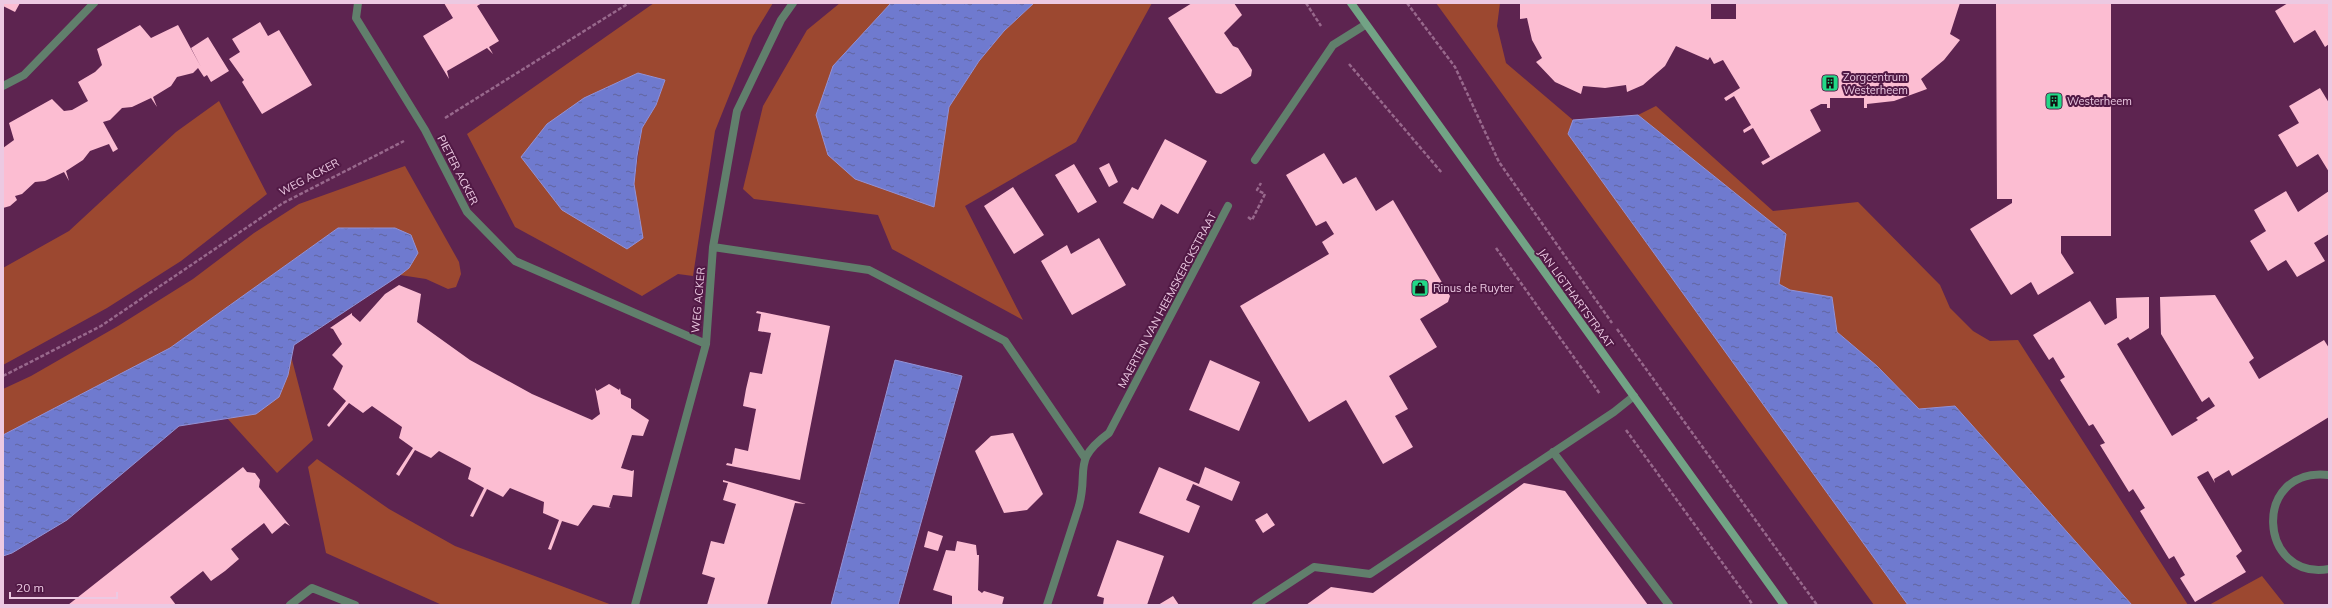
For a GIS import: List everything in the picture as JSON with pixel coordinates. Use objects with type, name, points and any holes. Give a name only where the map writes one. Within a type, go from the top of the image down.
[{"type":"main road","name":"JAN LIGTHARTSTRAAT","points":[[1351,3],[1365,25],[1784,605]]},
{"type":"street","points":[[3,86],[24,75],[94,3]]},
{"type":"street","name":"PIETER ACKER","points":[[358,3],[356,18],[426,130],[467,212],[516,261],[706,344]]},
{"type":"street","name":"WEG ACKER","points":[[635,605],[706,344],[713,247],[737,111],[781,20],[793,3]]},
{"type":"street","points":[[1255,160],[1333,45],[1365,25]]},
{"type":"street","name":"MAERTEN VAN HEEMSKERCKSTRAAT","points":[[1047,605],[1081,501],[1083,491],[1081,473],[1085,458],[1097,442],[1109,433],[1228,206]]},
{"type":"street","points":[[713,247],[869,270],[1006,341],[1085,458]]},
{"type":"street","points":[[1256,605],[1314,567],[1370,574],[1614,412],[1634,396]]},
{"type":"street","points":[[1553,452],[1669,605]]},
{"type":"street","points":[[2329,475],[2317,473],[2304,476],[2289,484],[2275,504],[2272,520],[2275,540],[2284,554],[2302,567],[2319,571],[2329,569]]},
{"type":"street","points":[[290,605],[312,588],[355,605]]},
{"type":"path","name":"WEG ACKER","points":[[3,376],[101,326],[283,203],[426,130],[629,3]]},
{"type":"path","name":"JAN LIGTHARTSTRAAT","points":[[1408,3],[1455,67],[1499,162],[1616,328],[1817,605]]},
{"type":"path","points":[[1333,45],[1444,175]]},
{"type":"path","name":"MAERTEN VAN HEEMSKERCKSTRAAT","points":[[1228,206],[1252,220],[1265,194],[1257,190],[1269,169],[1255,160]]},
{"type":"path","points":[[1493,244],[1753,605]]},
{"type":"shaded area","points":[[654,3],[773,3],[753,36],[715,131],[693,276],[678,274],[642,296],[515,227],[467,134]],"holes":[[[638,73],[665,80],[656,105],[642,128],[634,184],[584,98]]]},
{"type":"shaded area","points":[[840,3],[891,3],[833,66],[907,196],[934,207],[949,107],[979,61],[1004,31],[1034,3],[1152,3],[1076,142],[965,206],[1023,320],[892,249],[878,215],[754,199],[743,189],[763,106],[807,30]]},
{"type":"shaded area","points":[[1436,3],[1500,3],[1497,26],[1506,63],[1573,120],[1568,134],[1908,605],[1874,605]]},
{"type":"shaded area","points":[[219,101],[267,194],[181,261],[107,308],[3,365],[3,268],[69,231],[176,132]]},
{"type":"shaded area","points":[[1656,106],[1773,211],[1858,202],[1940,285],[1950,308],[1973,331],[1990,341],[2018,340],[2188,605],[2132,605],[1955,406],[1919,409],[1877,366],[1837,332],[1832,297],[1790,290],[1779,284],[1785,234],[1638,115]]},
{"type":"shaded area","points":[[405,166],[459,262],[461,274],[456,287],[448,289],[426,279],[400,275],[409,268],[338,228],[170,348],[3,435],[3,389],[31,376],[118,326],[193,279],[254,233],[299,204]]},
{"type":"shaded area","points":[[291,356],[313,440],[277,473],[227,418],[256,414],[288,375]]},
{"type":"shaded area","points":[[317,459],[389,509],[455,546],[612,605],[442,605],[326,553],[308,467]]},
{"type":"shaded area","points":[[2262,576],[2285,605],[2209,605]]},
{"type":"water","points":[[891,3],[1034,3],[1004,31],[979,61],[949,107],[934,207],[855,179],[828,155],[816,115],[833,66]]},
{"type":"water","points":[[638,73],[665,80],[656,105],[642,128],[637,156],[634,184],[643,238],[627,249],[562,210],[521,157],[547,124],[584,98]]},
{"type":"water","points":[[1638,115],[1786,234],[1779,284],[1790,290],[1832,297],[1837,332],[1877,366],[1919,409],[1955,406],[2132,605],[1908,605],[1568,134],[1573,120]]},
{"type":"water","points":[[338,228],[395,228],[411,235],[418,253],[409,268],[400,275],[294,345],[288,375],[279,397],[256,414],[179,426],[67,520],[12,553],[3,556],[3,435],[170,348]]},
{"type":"water","points":[[895,360],[962,376],[898,605],[831,605]]},
{"type":"building","points":[[3,3],[20,3],[15,12],[3,6]]},
{"type":"building","points":[[444,3],[482,3],[477,6],[499,41],[489,47],[493,54],[487,48],[447,71],[449,79],[423,36],[453,18]]},
{"type":"building","points":[[1192,3],[1234,3],[1242,15],[1224,33],[1233,46],[1238,48],[1252,70],[1251,76],[1221,94],[1216,93],[1168,18]]},
{"type":"building","name":"Zorgcentrum Westerheem","points":[[1520,3],[1711,3],[1711,19],[1736,19],[1736,3],[1960,3],[1950,34],[1960,40],[1944,60],[1921,79],[1927,89],[1894,101],[1867,104],[1867,108],[1864,108],[1864,98],[1830,98],[1830,108],[1827,108],[1827,104],[1821,104],[1810,110],[1821,131],[1763,165],[1761,162],[1770,157],[1753,128],[1744,133],[1743,130],[1751,125],[1734,96],[1726,101],[1724,98],[1740,88],[1723,60],[1714,64],[1710,57],[1708,60],[1676,46],[1665,66],[1643,85],[1627,92],[1626,85],[1605,88],[1583,86],[1581,94],[1555,82],[1536,62],[1542,58],[1532,40],[1527,18],[1520,19]]},
{"type":"building","name":"Westerheem","points":[[1996,3],[2111,3],[2111,236],[2061,236],[2061,253],[2074,273],[2038,295],[2031,282],[2011,295],[1970,229],[2012,203],[2012,199],[1997,199]]},
{"type":"building","points":[[2288,3],[2329,3],[2329,44],[2325,47],[2315,30],[2294,43],[2275,11]]},
{"type":"building","points":[[260,22],[268,36],[279,30],[312,85],[262,114],[242,82],[244,80],[229,59],[240,52],[232,39]]},
{"type":"building","points":[[140,25],[151,38],[178,25],[201,67],[191,48],[208,37],[229,71],[211,82],[207,75],[204,77],[198,68],[193,73],[177,77],[171,86],[153,97],[157,107],[151,98],[132,107],[122,108],[110,120],[103,122],[118,149],[113,152],[109,144],[90,151],[83,160],[66,171],[69,181],[64,172],[45,181],[35,182],[22,194],[15,196],[17,200],[10,206],[3,208],[3,148],[14,140],[9,123],[52,99],[64,111],[72,110],[88,101],[78,82],[95,72],[102,65],[97,49]]},
{"type":"building","points":[[2320,88],[2329,103],[2329,172],[2318,154],[2297,167],[2278,135],[2299,123],[2289,106]]},
{"type":"building","points":[[1165,139],[1207,161],[1178,214],[1161,204],[1153,219],[1123,203],[1132,187],[1138,190]]},
{"type":"building","points":[[1324,153],[1343,184],[1356,177],[1376,211],[1393,200],[1450,296],[1448,302],[1420,319],[1437,347],[1389,376],[1408,409],[1395,416],[1413,447],[1383,464],[1346,400],[1309,422],[1240,306],[1329,254],[1322,242],[1334,234],[1326,221],[1316,226],[1286,175]]},
{"type":"building","points":[[1109,163],[1118,182],[1109,187],[1099,168]]},
{"type":"building","points":[[1074,164],[1097,202],[1078,213],[1055,175]]},
{"type":"building","points":[[1013,187],[1044,235],[1014,254],[984,206]]},
{"type":"building","points":[[2286,191],[2298,212],[2329,191],[2329,234],[2314,243],[2325,261],[2297,277],[2286,260],[2268,271],[2250,241],[2266,231],[2254,210]]},
{"type":"building","points":[[1099,238],[1126,285],[1072,315],[1041,261],[1067,245],[1071,254]]},
{"type":"building","points":[[399,285],[421,294],[417,322],[470,360],[532,394],[592,420],[600,414],[595,388],[597,391],[609,384],[619,390],[620,388],[621,394],[631,399],[631,408],[649,420],[643,436],[632,435],[621,468],[632,471],[634,470],[632,497],[613,495],[609,507],[611,508],[593,505],[578,526],[562,521],[551,550],[548,549],[559,520],[543,513],[544,502],[510,488],[503,497],[487,489],[473,517],[470,516],[484,488],[468,479],[471,468],[439,451],[431,458],[415,450],[399,476],[396,474],[413,448],[399,438],[402,427],[372,406],[363,413],[349,403],[329,427],[327,425],[346,401],[333,389],[343,366],[332,355],[342,344],[333,329],[330,328],[352,313],[352,315],[360,322],[385,294]]},
{"type":"building","points":[[2215,295],[2254,358],[2249,362],[2259,379],[2324,340],[2329,348],[2329,417],[2232,476],[2229,470],[2214,479],[2215,483],[2208,471],[2197,477],[2242,551],[2236,556],[2246,572],[2195,602],[2180,578],[2185,575],[2174,556],[2169,559],[2140,511],[2145,508],[2133,489],[2129,492],[2100,445],[2105,443],[2093,424],[2089,426],[2060,380],[2065,377],[2053,357],[2049,360],[2033,335],[2090,301],[2105,325],[2117,318],[2116,298],[2149,297],[2149,328],[2130,340],[2128,337],[2117,344],[2172,436],[2198,420],[2196,418],[2215,406],[2209,397],[2202,402],[2161,334],[2160,297]]},
{"type":"building","points":[[757,311],[830,326],[800,480],[726,465],[727,463],[732,464],[735,448],[748,451],[756,409],[743,406],[746,389],[750,372],[762,374],[771,333],[758,331],[761,314],[756,313]]},
{"type":"building","points":[[1210,360],[1260,382],[1239,431],[1189,410]]},
{"type":"building","points":[[1013,433],[1043,494],[1027,510],[1004,513],[975,451],[991,436]]},
{"type":"building","points":[[243,467],[247,472],[255,473],[260,480],[259,487],[290,526],[285,523],[272,534],[264,523],[231,549],[239,559],[225,571],[211,581],[203,571],[170,597],[176,605],[68,605]]},
{"type":"building","points":[[1159,467],[1199,484],[1205,467],[1240,482],[1232,501],[1193,484],[1186,500],[1200,506],[1189,533],[1139,513]]},
{"type":"building","points":[[723,480],[806,504],[795,503],[767,605],[707,605],[715,578],[702,574],[711,541],[724,544],[736,504],[723,500],[728,483],[723,482]]},
{"type":"building","points":[[1524,483],[1565,491],[1648,605],[1306,605],[1331,587],[1373,593]]},
{"type":"building","points":[[1267,513],[1275,525],[1263,533],[1255,520]]},
{"type":"building","points":[[928,531],[943,536],[938,551],[924,547]]},
{"type":"building","points":[[1117,540],[1164,556],[1147,605],[1103,605],[1104,598],[1097,596]]},
{"type":"building","points":[[957,541],[976,545],[977,555],[979,555],[978,590],[982,593],[984,591],[1004,597],[1002,605],[952,605],[952,596],[933,590],[946,550],[955,551]]},
{"type":"building","points":[[1173,596],[1179,605],[1158,605]]},
{"type":"place","name":"Zorgcentrum Westerheem","points":[[1830,83]]},
{"type":"place","name":"Westerheem","points":[[2054,101]]},
{"type":"place","name":"Rinus de Ruyter","points":[[1420,288]]}]
